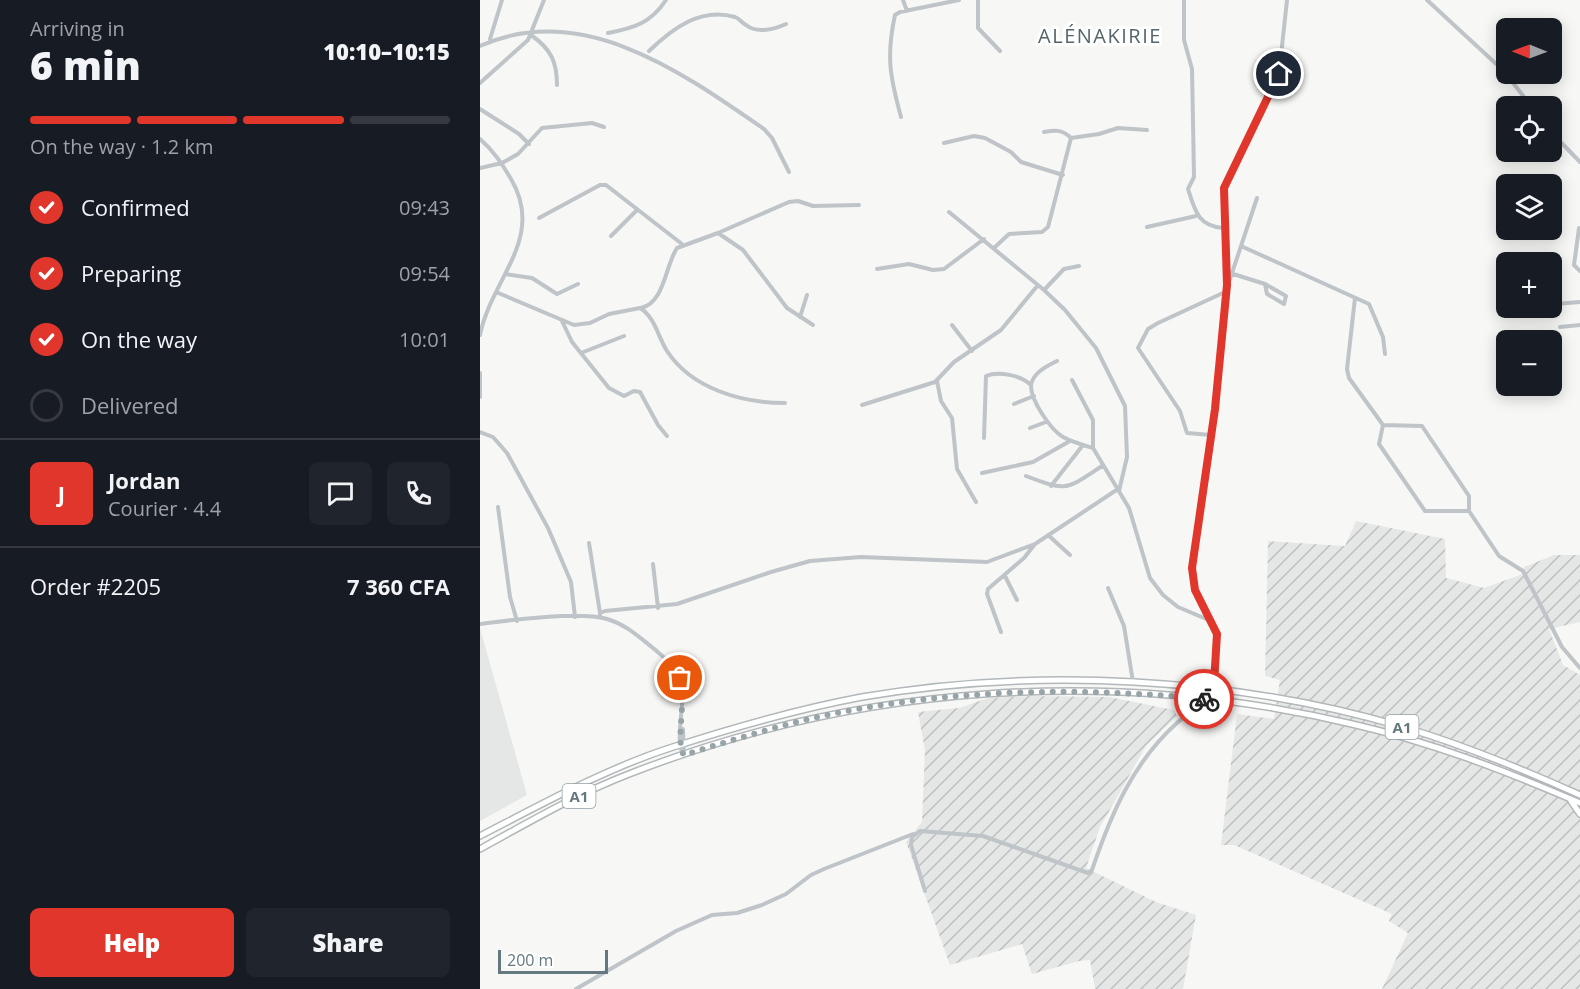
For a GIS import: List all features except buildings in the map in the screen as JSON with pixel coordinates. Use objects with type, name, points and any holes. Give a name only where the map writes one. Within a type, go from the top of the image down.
[{"type":"highway","name":"A1","points":[[480,836],[608,774],[683,744],[788,714],[892,693],[1030,682],[1133,682],[1215,689],[1318,706],[1400,726],[1510,764],[1580,795]]},
{"type":"highway","name":"A1","points":[[480,849],[581,795],[628,774],[684,755],[830,714],[917,700],[1071,690],[1213,700],[1280,708],[1394,735],[1473,759],[1580,803]]},
{"type":"highway","points":[[1570,799],[1580,814]]},
{"type":"street","points":[[490,40],[502,0]]},
{"type":"street","points":[[480,83],[531,36],[544,0]]},
{"type":"street","points":[[608,33],[640,26],[656,14],[666,0]]},
{"type":"street","points":[[903,0],[908,10]]},
{"type":"street","points":[[901,117],[892,88],[888,52],[895,15],[908,10],[959,0]]},
{"type":"street","points":[[978,0],[978,28],[1000,51]]},
{"type":"street","points":[[1184,0],[1184,40],[1192,69],[1194,177],[1188,189],[1196,216],[1211,227],[1223,228]]},
{"type":"street","points":[[1227,285],[1223,199],[1227,178],[1271,95],[1279,74],[1287,0]]},
{"type":"street","points":[[1427,0],[1496,64]]},
{"type":"street","points":[[649,51],[669,32],[699,16],[734,17],[755,29],[777,28],[786,24]]},
{"type":"street","points":[[480,46],[490,40],[542,24]]},
{"type":"street","points":[[599,30],[620,38]]},
{"type":"street","points":[[531,36],[551,54],[555,61],[557,85]]},
{"type":"street","points":[[640,45],[770,134],[789,172]]},
{"type":"street","points":[[1514,84],[1523,96]]},
{"type":"street","points":[[480,109],[519,134],[529,144]]},
{"type":"street","points":[[480,168],[502,163],[529,144],[542,128],[597,123],[604,127]]},
{"type":"street","points":[[1071,138],[1099,134],[1118,128],[1147,130]]},
{"type":"street","points":[[1044,132],[1056,130],[1065,132],[1071,138]]},
{"type":"street","points":[[944,143],[974,136],[986,138],[1011,152],[1021,162],[1063,175]]},
{"type":"street","points":[[995,248],[1009,234],[1042,232],[1048,226],[1071,138]]},
{"type":"street","points":[[480,139],[502,163],[518,192],[524,217],[514,254],[496,292],[480,335]]},
{"type":"street","points":[[1562,143],[1580,162]]},
{"type":"street","points":[[539,219],[602,185],[609,186],[637,211],[682,244]]},
{"type":"street","points":[[576,989],[676,931],[712,915],[737,913],[762,905],[786,894],[811,875],[920,831],[983,836],[1088,873],[1092,870],[1109,821],[1123,792],[1148,752],[1179,721],[1213,700],[1217,640],[1212,621],[1195,590],[1192,568],[1211,435],[1225,291],[1257,198]]},
{"type":"street","points":[[496,292],[561,321],[574,325],[590,323],[609,314],[640,308],[653,302],[674,253],[682,244],[718,233],[789,202],[798,201],[813,206],[859,205]]},
{"type":"street","points":[[611,236],[637,211]]},
{"type":"street","points":[[948,212],[1044,290],[1091,341],[1125,406],[1127,457],[1119,490],[1035,544],[1005,576],[987,591],[1001,632]]},
{"type":"street","points":[[1147,227],[1196,216]]},
{"type":"street","points":[[1579,228],[1574,265],[1580,271]]},
{"type":"street","points":[[718,233],[743,250],[774,294],[800,317],[813,325]]},
{"type":"street","points":[[877,268],[909,264],[933,270],[944,269],[984,239]]},
{"type":"street","points":[[1240,246],[1370,305],[1383,337],[1385,354]]},
{"type":"street","points":[[1044,290],[1064,269],[1079,266]]},
{"type":"street","points":[[1230,273],[1265,284],[1286,296],[1284,304],[1267,294],[1265,284]]},
{"type":"street","points":[[505,274],[532,279],[557,294],[578,284]]},
{"type":"street","points":[[862,405],[937,380],[954,362],[972,351],[1012,319],[1038,285]]},
{"type":"street","points":[[1211,435],[1187,433],[1178,407],[1138,348],[1148,329],[1225,291]]},
{"type":"street","points":[[800,317],[807,294]]},
{"type":"street","points":[[1355,298],[1348,374],[1383,425],[1379,444],[1425,511],[1469,511]]},
{"type":"street","points":[[1562,303],[1580,302]]},
{"type":"street","points":[[640,308],[648,314],[666,350],[697,380],[740,398],[785,403]]},
{"type":"street","points":[[561,321],[581,353],[609,388],[624,396],[634,391],[640,392],[658,425],[667,436]]},
{"type":"street","points":[[952,325],[972,351]]},
{"type":"street","points":[[1560,327],[1580,325]]},
{"type":"street","points":[[581,353],[624,336]]},
{"type":"street","points":[[1031,386],[1044,368],[1057,361]]},
{"type":"street","points":[[480,373],[480,397]]},
{"type":"street","points":[[984,438],[986,376],[1006,374],[1027,381],[1046,422],[1060,435],[1070,441],[1093,448]]},
{"type":"street","points":[[937,380],[941,401],[952,418],[957,469],[976,502]]},
{"type":"street","points":[[1072,380],[1093,420],[1093,448],[1133,518],[1146,570],[1156,587],[1178,607],[1212,621]]},
{"type":"street","points":[[1014,404],[1034,396]]},
{"type":"street","points":[[1030,428],[1046,422]]},
{"type":"street","points":[[1383,425],[1422,426],[1469,496],[1469,511],[1499,556],[1523,571],[1562,647],[1580,668]]},
{"type":"street","points":[[480,432],[492,437],[507,453],[548,528],[571,582],[575,617]]},
{"type":"street","points":[[982,473],[1033,462],[1070,441]]},
{"type":"street","points":[[1051,486],[1083,445]]},
{"type":"street","points":[[1026,476],[1051,486],[1068,486],[1102,466]]},
{"type":"street","points":[[498,507],[510,597],[517,621]]},
{"type":"street","points":[[1048,535],[1070,555]]},
{"type":"street","points":[[589,543],[600,615]]},
{"type":"street","points":[[480,624],[658,608],[691,600],[734,583],[810,561],[861,557],[987,562],[1035,544]]},
{"type":"street","points":[[653,564],[658,608]]},
{"type":"street","points":[[1005,576],[1017,600]]},
{"type":"street","points":[[1108,588],[1124,626],[1133,682]]},
{"type":"street","points":[[600,615],[626,628],[672,665],[682,685],[684,755]]},
{"type":"street","points":[[920,831],[912,837],[911,845],[925,891]]},
{"type":"shaded area","points":[[1356,521],[1445,539],[1446,578],[1484,588],[1523,574],[1524,567],[1554,555],[1580,555],[1580,622],[1549,629],[1563,665],[1580,675],[1580,989],[1382,989],[1408,933],[1389,921],[1392,914],[1234,845],[1221,845],[1237,714],[1274,719],[1280,680],[1265,676],[1268,541],[1345,546]]},
{"type":"shaded area","points":[[480,628],[527,795],[480,821]]},
{"type":"shaded area","points":[[1109,697],[1174,710],[1177,716],[1146,746],[1100,827],[1086,868],[1156,902],[1196,915],[1183,989],[1095,989],[1090,960],[1032,974],[1022,944],[950,965],[906,842],[922,822],[925,750],[918,712],[959,708],[988,698]]},
{"type":"way so far","points":[[680,678],[683,693],[680,745],[684,755],[840,712],[917,700],[1008,692],[1071,690],[1145,693],[1204,699]]},
{"type":"district","name":"ALÉNAKIRIE","points":[[1100,35]]},
{"type":"route","points":[[1204,699],[1213,700],[1217,634],[1198,598],[1192,568],[1215,409],[1227,285],[1223,228],[1224,188],[1232,168],[1271,95],[1279,74]]}]
